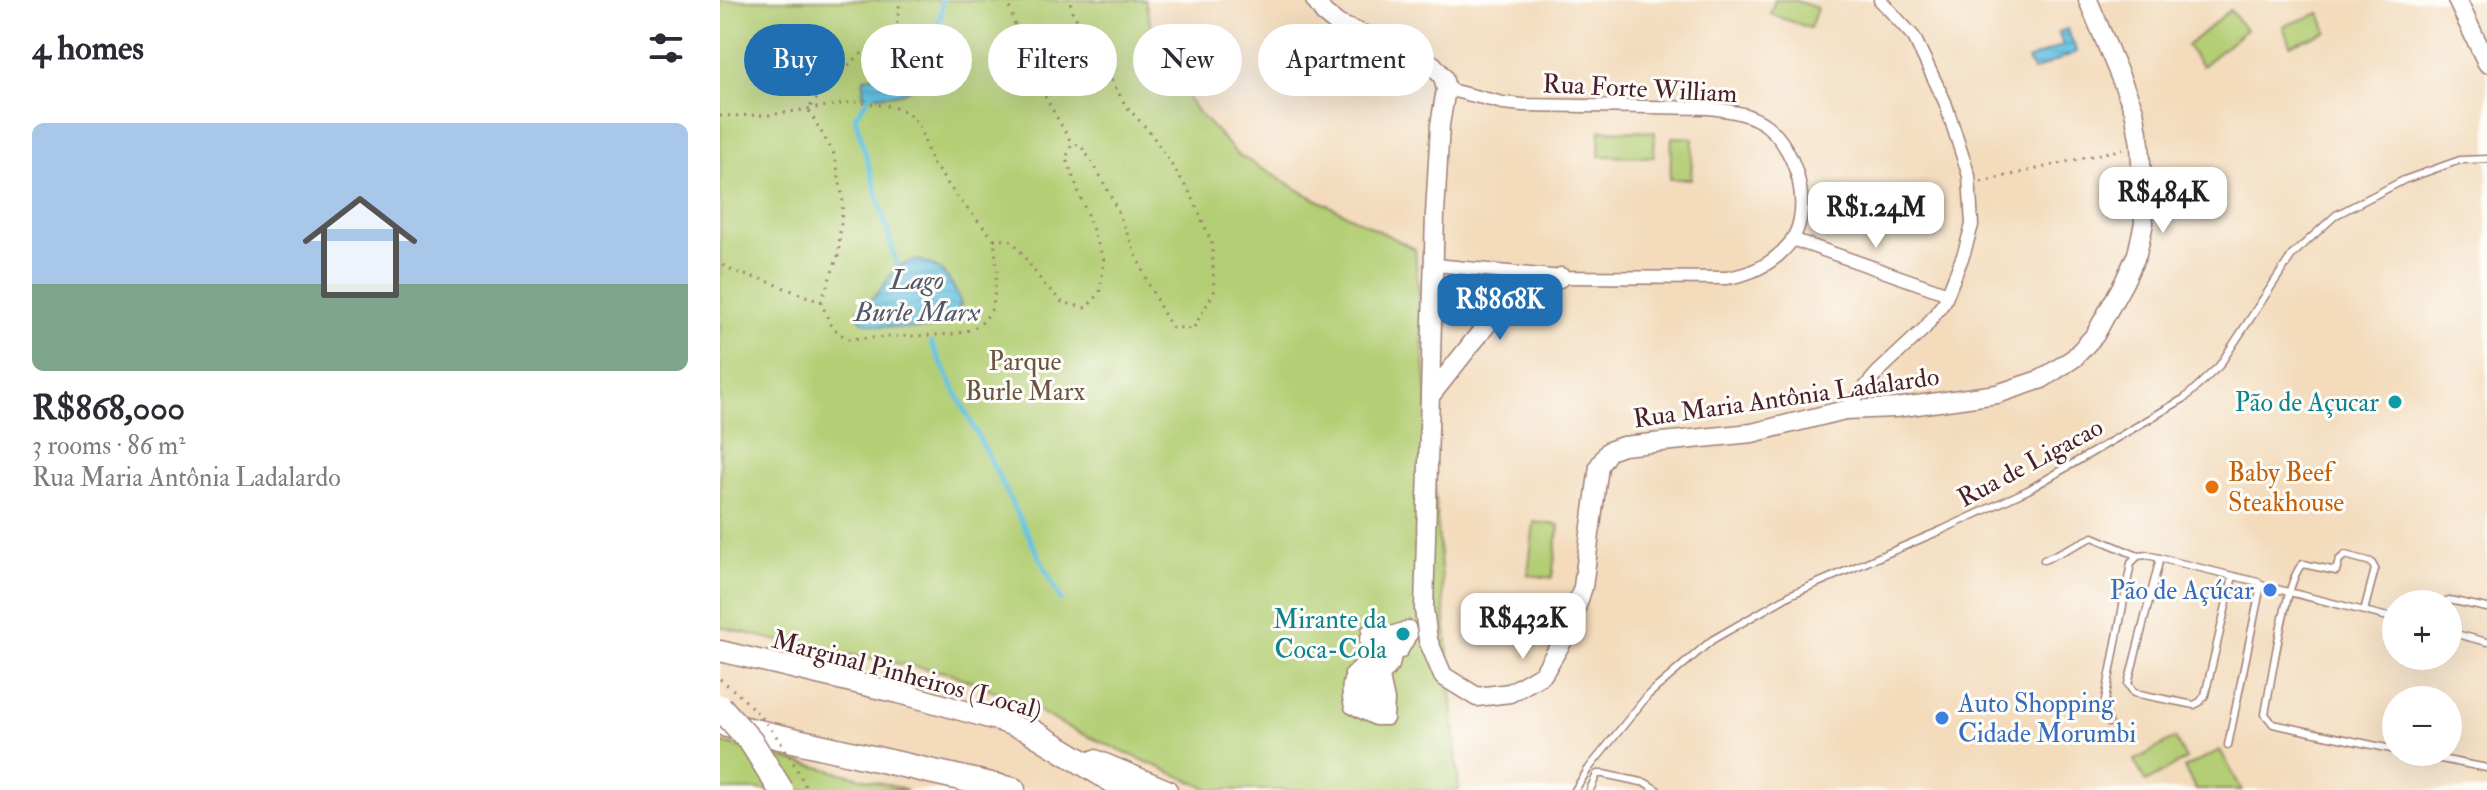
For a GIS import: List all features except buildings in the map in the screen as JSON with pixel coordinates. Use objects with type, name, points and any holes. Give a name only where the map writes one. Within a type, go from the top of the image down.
[{"type":"highway","points":[[720,707],[752,743],[781,790]]},
{"type":"highway","points":[[720,724],[1013,790]]},
{"type":"highway","points":[[1031,731],[1128,790]]},
{"type":"main road","name":"Marginal Pinheiros (Local)","points":[[720,651],[911,696],[1031,731],[1167,790]]},
{"type":"street","points":[[1315,0],[1324,13],[1339,25],[1418,56],[1433,65],[1443,77],[1446,89]]},
{"type":"street","points":[[1845,410],[1877,373],[1925,328],[1948,294],[1972,225],[1970,185],[1961,147],[1930,68],[1914,37],[1880,0]]},
{"type":"street","name":"Rua Maria Antônia Ladalardo","points":[[1446,89],[1440,125],[1424,609],[1428,640],[1443,676],[1477,697],[1510,693],[1543,674],[1569,630],[1583,587],[1599,466],[1609,451],[1623,446],[1752,433],[1845,410],[1925,405],[1997,394],[2042,379],[2059,369],[2095,335],[2124,282],[2144,223],[2140,144],[2132,103],[2088,0]]},
{"type":"street","points":[[2457,0],[2487,63]]},
{"type":"street","name":"Rua Forte William","points":[[1446,89],[1503,103],[1709,108],[1749,116],[1778,137],[1797,171],[1801,202],[1792,239]]},
{"type":"street","points":[[1435,265],[1561,277],[1727,278],[1746,275],[1761,268],[1792,239],[1948,294]]},
{"type":"street","points":[[1431,395],[1488,323],[1512,303],[1561,277]]},
{"type":"street","points":[[1361,676],[1353,701],[1373,712],[1383,710],[1378,697],[1378,684],[1386,667],[1372,662],[1358,675],[1361,699],[1368,705],[1374,703],[1372,695],[1378,669],[1363,673],[1361,676],[1346,690],[1351,707],[1375,719],[1387,719],[1388,700],[1383,677],[1393,665],[1395,655],[1385,661],[1369,657],[1366,649],[1401,652],[1408,640],[1387,644],[1366,640],[1367,637],[1382,642],[1411,635],[1409,627],[1385,635],[1368,631]]},
{"type":"lane","name":"Rua de Ligacao","points":[[1575,790],[1648,695],[1712,640],[1792,594],[2028,490],[2185,398],[2219,366],[2292,255],[2336,215],[2404,180],[2460,160],[2487,159]]},
{"type":"lane","points":[[2044,560],[2093,537],[2138,556],[2160,558],[2382,616]]},
{"type":"lane","points":[[2364,611],[2374,565],[2345,555],[2339,560],[2336,571],[2300,565],[2288,592],[2265,714],[2273,724],[2382,747]]},
{"type":"lane","points":[[2109,723],[2104,706],[2131,563],[2138,556]]},
{"type":"lane","points":[[2160,558],[2128,684],[2134,693],[2194,705],[2200,702],[2205,695],[2233,576]]},
{"type":"lane","points":[[2228,745],[2261,585]]},
{"type":"lane","points":[[2462,603],[2487,608]]},
{"type":"lane","points":[[2462,636],[2487,642]]},
{"type":"lane","points":[[2462,763],[2487,768]]},
{"type":"lane","points":[[1590,790],[1597,774],[1603,774],[1646,783],[1657,790]]},
{"type":"path","points":[[808,109],[835,77],[897,23],[900,0]]},
{"type":"path","points":[[1007,0],[1030,70],[1072,144]]},
{"type":"path","points":[[1070,0],[1072,11],[1126,106],[1150,132],[1192,196],[1212,244],[1214,292],[1193,329],[1172,327],[1161,310],[1094,164],[1080,145],[1072,144]]},
{"type":"path","points":[[720,116],[769,115],[808,109],[854,102],[890,106],[907,112],[919,125],[931,161],[994,239],[997,271],[993,307],[984,321],[973,329],[955,334],[847,339],[831,326],[821,302],[838,256],[843,199],[835,156],[808,109]]},
{"type":"path","points":[[994,239],[1013,241],[1043,283],[1062,302],[1086,308],[1100,293],[1104,260],[1066,158],[1072,144]]},
{"type":"path","points":[[1970,185],[2140,144]]},
{"type":"path","points":[[720,263],[734,272],[821,302]]},
{"type":"green space","name":"Parque Burle Marx","points":[[720,0],[1145,0],[1150,24],[1133,24],[1133,96],[1187,96],[1237,154],[1306,194],[1415,249],[1459,790],[1211,790],[1067,727],[1026,704],[950,673],[791,644],[720,627]]},
{"type":"green space","points":[[1775,0],[1794,0],[1817,8],[1810,28],[1770,14]]},
{"type":"green space","points":[[2230,10],[2246,30],[2202,66],[2187,46]]},
{"type":"green space","points":[[2320,13],[2327,32],[2290,45],[2283,26]]},
{"type":"green space","points":[[1600,130],[1655,132],[1654,157],[1599,156]]},
{"type":"green space","points":[[1672,137],[1693,138],[1691,179],[1670,179]]},
{"type":"green space","points":[[1534,522],[1559,525],[1552,578],[1528,575]]},
{"type":"green space","points":[[2175,738],[2186,759],[2146,782],[2134,761]]},
{"type":"green space","points":[[720,742],[908,790],[720,790]]},
{"type":"green space","points":[[2220,750],[2242,790],[2196,790],[2184,768]]},
{"type":"water","points":[[2067,29],[2077,52],[2033,71],[2028,60],[2063,45],[2058,32]]},
{"type":"water","name":"Lago Burle Marx","points":[[919,260],[941,271],[954,288],[961,304],[951,321],[938,327],[916,329],[861,320],[858,312],[878,293],[894,271],[903,264]]},
{"type":"waterway","points":[[937,24],[942,0]]},
{"type":"waterway","points":[[870,96],[855,117],[899,272]]},
{"type":"waterway","points":[[931,343],[1061,600]]},
{"type":"place","name":"Pão de Açucar","points":[[2395,402]]},
{"type":"place","name":"Baby Beef Steakhouse","points":[[2212,487]]},
{"type":"place","name":"Pão de Açúcar","points":[[2270,590]]},
{"type":"place","name":"Mirante da Coca-Cola","points":[[1403,634]]},
{"type":"place","name":"Auto Shopping Cidade Morumbi","points":[[1942,718]]}]
